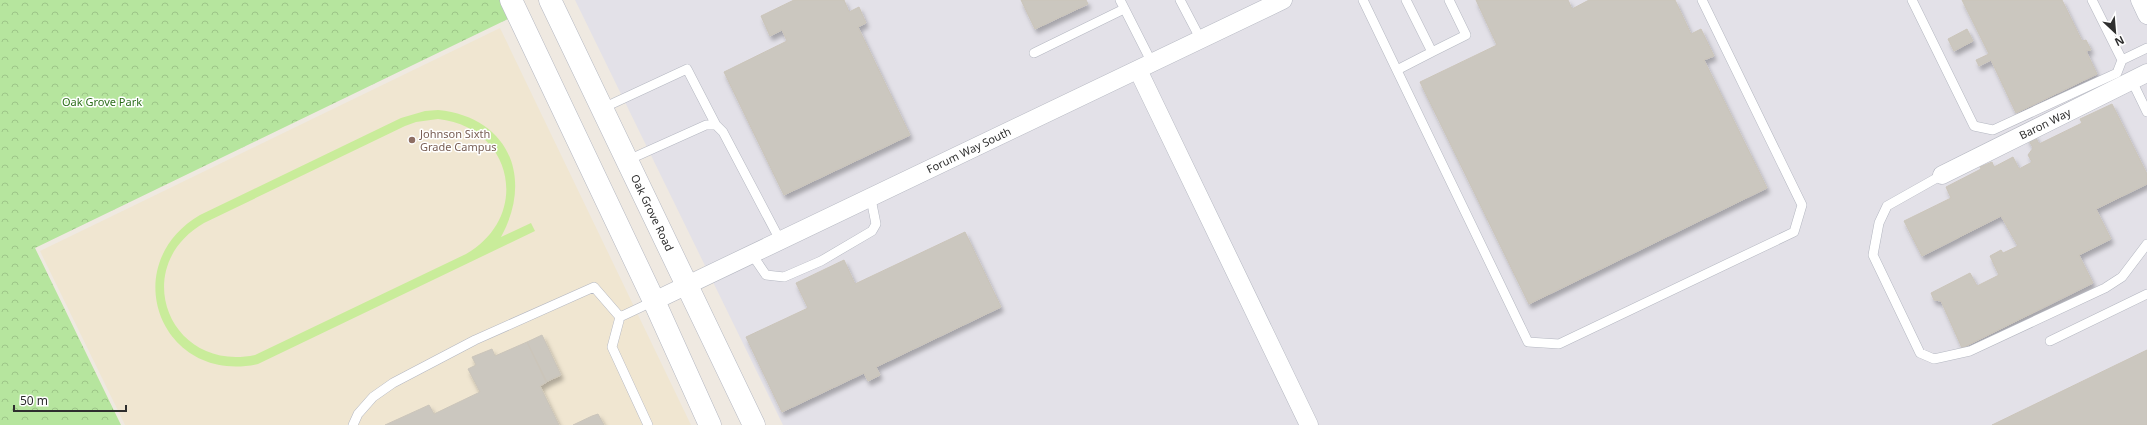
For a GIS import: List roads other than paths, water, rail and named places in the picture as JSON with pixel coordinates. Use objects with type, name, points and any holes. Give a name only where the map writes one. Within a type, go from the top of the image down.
[{"type":"street","points":[[511,0],[654,301],[710,425]]},
{"type":"street","name":"Oak Grove Road","points":[[550,0],[754,425]]},
{"type":"street","name":"Forum Way South","points":[[654,301],[688,287],[753,256],[1284,0]]},
{"type":"street","points":[[2140,0],[2147,15]]},
{"type":"street","points":[[1145,67],[1309,425]]},
{"type":"street","name":"Baron Way","points":[[1942,175],[2140,77]]},
{"type":"lane","points":[[1180,0],[1201,40]]},
{"type":"lane","points":[[1363,0],[1528,342],[1560,344],[1794,232],[1802,205],[1702,0]]},
{"type":"lane","points":[[1406,0],[1432,52]]},
{"type":"lane","points":[[1397,70],[1466,35],[1449,0]]},
{"type":"lane","points":[[1912,0],[1974,126],[1993,130],[2014,122],[2117,72],[2122,60],[2147,48]]},
{"type":"lane","points":[[2092,0],[2122,60]]},
{"type":"lane","points":[[1034,53],[1122,4],[1145,67]]},
{"type":"lane","points":[[602,108],[687,70],[716,125],[723,132],[781,242]]},
{"type":"lane","points":[[2140,77],[2147,112]]},
{"type":"lane","points":[[628,160],[706,125],[716,125]]},
{"type":"lane","points":[[1942,175],[1887,206],[1879,223],[1873,255],[1920,353],[1934,359],[1970,351],[2105,288],[2122,277],[2147,244]]},
{"type":"lane","points":[[753,256],[766,275],[784,277],[821,261],[872,231],[876,224],[871,199]]},
{"type":"lane","points":[[353,425],[358,414],[373,397],[393,383],[475,340],[594,287],[620,317]]},
{"type":"lane","points":[[2050,342],[2147,294]]},
{"type":"lane","points":[[648,425],[612,347],[620,317],[654,301]]},
{"type":"place","name":"Johnson Sixth Grade Campus","points":[[412,140]]},
{"type":"park label","name":"Oak Grove Park","points":[[102,102]]}]
